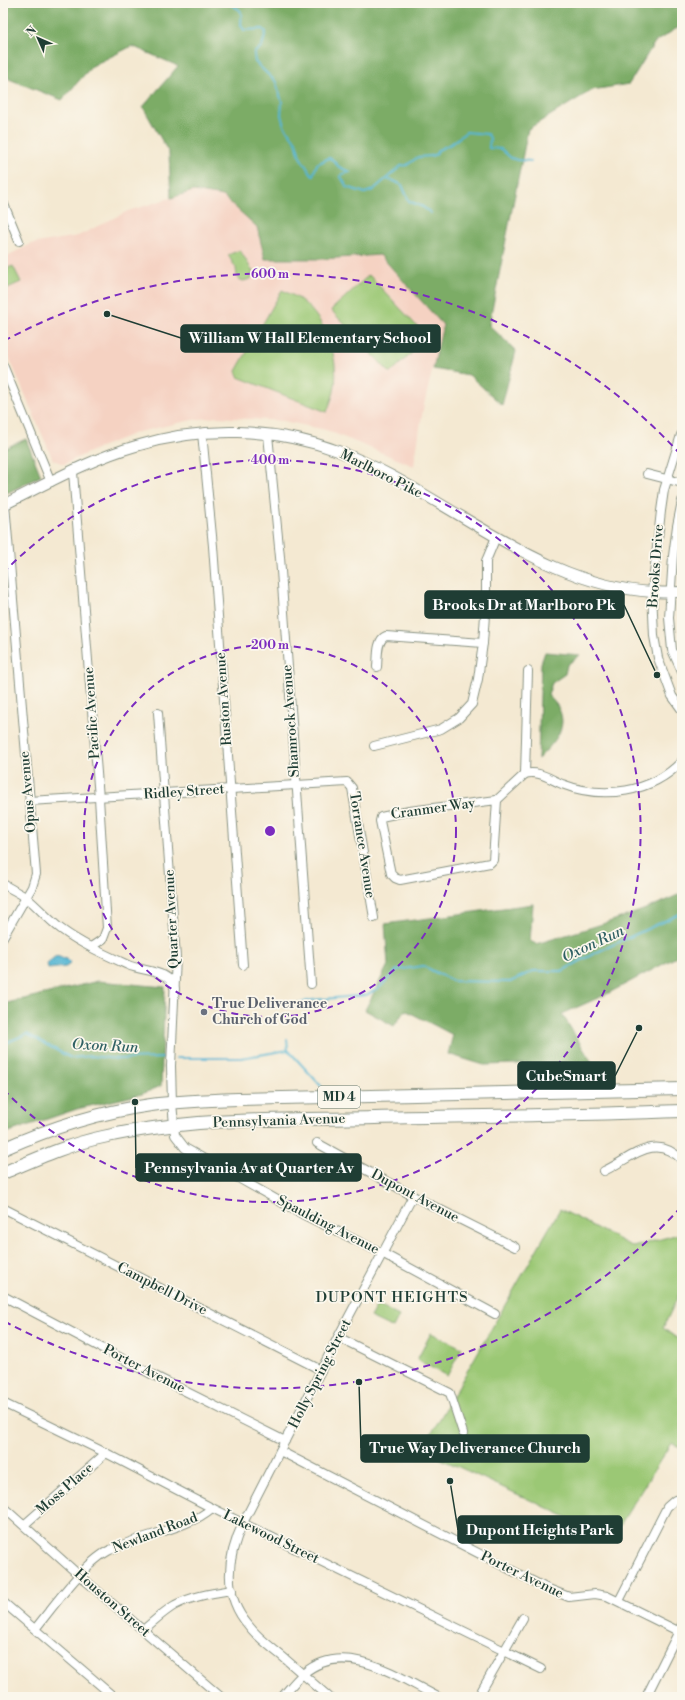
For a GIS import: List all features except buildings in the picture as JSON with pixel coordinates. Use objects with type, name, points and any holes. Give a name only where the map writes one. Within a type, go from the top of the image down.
[{"type":"highway","name":"Pennsylvania Avenue","points":[[3,1149],[64,1125],[92,1117],[151,1105],[172,1103],[275,1098],[682,1089]]},
{"type":"highway","name":"Pennsylvania Avenue","points":[[3,1173],[48,1154],[82,1143],[140,1129],[174,1124],[682,1111]]},
{"type":"main road","name":"Marlboro Pike","points":[[4,505],[73,472],[137,445],[202,433],[239,432],[268,435],[318,445],[355,458],[397,479],[496,537],[564,572],[609,585],[652,592],[682,592]]},
{"type":"street","points":[[3,202],[19,241]]},
{"type":"street","points":[[3,366],[51,482]]},
{"type":"street","name":"Ruston Avenue","points":[[202,433],[213,546],[243,966]]},
{"type":"street","name":"Shamrock Avenue","points":[[268,435],[280,557],[311,984]]},
{"type":"street","name":"Brooks Drive","points":[[681,435],[667,480],[661,511],[652,592],[654,636],[658,658],[670,691],[682,710]]},
{"type":"street","name":"Pacific Avenue","points":[[73,472],[99,798],[107,928],[103,939],[91,947]]},
{"type":"street","points":[[647,474],[682,483]]},
{"type":"street","name":"Brooks Drive","points":[[682,501],[677,526],[670,592],[670,636],[672,650],[682,672]]},
{"type":"street","name":"Opus Avenue","points":[[3,937],[32,887],[36,874],[4,505]]},
{"type":"street","points":[[374,746],[442,729],[467,711],[474,697],[483,643],[486,601],[485,565],[488,552],[496,537]]},
{"type":"street","points":[[377,667],[379,644],[386,636],[483,643]]},
{"type":"street","points":[[525,774],[524,748],[528,671]]},
{"type":"street","name":"Quarter Avenue","points":[[158,713],[175,929],[175,990],[171,1066],[174,1124]]},
{"type":"street","points":[[497,800],[525,774],[530,772],[543,775],[569,786],[586,790],[624,791],[654,781],[666,775],[682,761]]},
{"type":"street","name":"Torrance Avenue","points":[[340,782],[346,781],[352,785],[374,918]]},
{"type":"street","name":"Ridley Street","points":[[29,801],[99,798],[340,782]]},
{"type":"street","name":"Cranmer Way","points":[[497,800],[493,860],[490,863],[398,880],[390,873],[380,820],[381,817],[409,811],[497,800]]},
{"type":"street","points":[[3,884],[26,898],[61,929],[91,947],[135,968],[155,971],[165,976],[172,982],[175,990]]},
{"type":"street","name":"Spaulding Avenue","points":[[174,1124],[175,1135],[185,1148],[304,1215],[382,1253],[495,1314]]},
{"type":"street","name":"Dupont Avenue","points":[[317,1143],[414,1196],[515,1247]]},
{"type":"street","points":[[604,1171],[642,1150],[652,1147],[666,1148],[682,1160]]},
{"type":"street","name":"Holly Spring Street","points":[[329,1697],[249,1627],[242,1617],[232,1590],[230,1572],[231,1555],[235,1540],[321,1370],[382,1253],[414,1196]]},
{"type":"street","name":"Campbell Drive","points":[[3,1208],[321,1370]]},
{"type":"street","name":"Porter Avenue","points":[[3,1296],[155,1376],[285,1441]]},
{"type":"street","points":[[338,1337],[450,1393],[463,1433]]},
{"type":"street","name":"Lakewood Street","points":[[3,1403],[106,1453],[212,1508],[541,1669]]},
{"type":"street","name":"Porter Avenue","points":[[280,1451],[546,1588],[569,1597],[599,1594],[618,1601],[681,1630]]},
{"type":"street","name":"Moss Place","points":[[24,1525],[106,1453]]},
{"type":"street","points":[[618,1601],[668,1507],[675,1500],[682,1498]]},
{"type":"street","name":"Houston Street","points":[[3,1507],[80,1576],[221,1697]]},
{"type":"street","name":"Newland Road","points":[[35,1629],[96,1559],[109,1551],[138,1538],[191,1521],[205,1514],[212,1508]]},
{"type":"street","points":[[143,1630],[171,1608],[182,1602],[197,1597],[232,1590]]},
{"type":"street","points":[[3,1602],[114,1697]]},
{"type":"street","points":[[478,1697],[523,1618]]},
{"type":"street","points":[[646,1697],[681,1630]]},
{"type":"street","points":[[282,1697],[303,1674],[325,1662],[338,1659],[351,1659],[366,1662],[438,1697]]},
{"type":"shaded area","points":[[193,191],[223,196],[257,227],[265,259],[323,259],[380,255],[443,325],[423,409],[414,466],[326,430],[284,421],[217,417],[192,420],[138,432],[64,464],[53,460],[3,343],[3,258],[31,244],[78,236],[128,211]]},
{"type":"green space","points":[[3,3],[607,3],[609,9],[620,3],[682,3],[682,25],[655,42],[629,84],[592,90],[528,129],[489,325],[516,351],[502,405],[469,375],[433,369],[443,325],[380,255],[323,259],[265,259],[257,227],[223,196],[193,191],[171,198],[169,153],[143,107],[178,66],[132,46],[92,66],[62,100],[9,79],[3,67]]},
{"type":"green space","points":[[240,250],[253,272],[251,279],[243,281],[237,278],[236,268],[228,255]]},
{"type":"green space","points":[[13,266],[21,282],[3,290],[3,270]]},
{"type":"green space","points":[[369,275],[428,338],[390,373],[331,310]]},
{"type":"green space","points":[[282,290],[298,298],[307,306],[322,325],[328,337],[335,361],[336,374],[333,396],[327,412],[238,377],[236,371]]},
{"type":"green space","points":[[26,439],[41,476],[3,495],[3,449]]},
{"type":"green space","points":[[545,652],[580,655],[567,665],[565,674],[552,683],[548,695],[558,707],[562,722],[561,729],[554,742],[538,759],[541,663]]},
{"type":"green space","points":[[682,893],[682,954],[607,994],[562,1014],[592,1063],[581,1062],[484,1065],[448,1054],[453,1035],[405,1010],[394,1026],[365,1010],[388,965],[385,924],[533,904],[530,941],[536,944],[647,909]]},
{"type":"green space","points":[[98,981],[165,987],[161,1086],[142,1094],[77,1109],[3,1134],[3,1005]]},
{"type":"green space","points":[[560,1209],[633,1247],[682,1233],[682,1288],[663,1328],[682,1342],[682,1448],[671,1443],[612,1538],[422,1450]]},
{"type":"green space","points":[[377,1305],[399,1316],[393,1328],[370,1317]]},
{"type":"green space","points":[[431,1333],[462,1348],[447,1376],[417,1360]]},
{"type":"water","points":[[56,956],[67,959],[71,963],[66,967],[48,969],[47,963]]},
{"type":"waterway","points":[[228,3],[239,9],[242,16],[241,25],[244,30],[263,29],[266,32],[262,46],[254,53],[255,62],[276,82],[282,102],[281,115],[284,126],[296,142],[300,157],[311,174],[313,175],[317,164],[329,158],[339,167],[350,172],[342,174],[341,177],[347,187],[365,193],[373,190],[401,166],[407,165],[418,157],[436,154],[438,150],[451,144],[466,132],[487,134],[490,138],[489,148],[501,149],[511,158],[517,160],[531,161]]},
{"type":"waterway","points":[[386,179],[402,185],[409,201],[423,207],[431,213]]},
{"type":"waterway","name":"Oxon Run","points":[[284,1006],[313,1000],[367,995],[380,987],[397,970],[423,966],[453,981],[510,982],[533,971],[562,971],[593,954],[682,913]]},
{"type":"waterway","name":"Oxon Run","points":[[3,1044],[27,1034],[71,1058],[91,1056],[118,1059],[166,1058]]},
{"type":"waterway","name":"Oxon Run","points":[[287,1039],[288,1050]]},
{"type":"waterway","name":"Oxon Run","points":[[176,1058],[241,1058],[288,1050],[321,1086]]},
{"type":"place","name":"William W Hall Elementary School","points":[[107,314]]},
{"type":"place","name":"Brooks Dr at Marlboro Pk","points":[[657,675]]},
{"type":"place","name":"True Deliverance Church of God","points":[[204,1012]]},
{"type":"place","name":"CubeSmart","points":[[639,1028]]},
{"type":"place","name":"Pennsylvania Av at Quarter Av","points":[[135,1102]]},
{"type":"place","name":"True Way Deliverance Church","points":[[359,1382]]},
{"type":"place","name":"Dupont Heights Park","points":[[450,1481]]},
{"type":"district","name":"DUPONT HEIGHTS","points":[[392,1297]]}]
